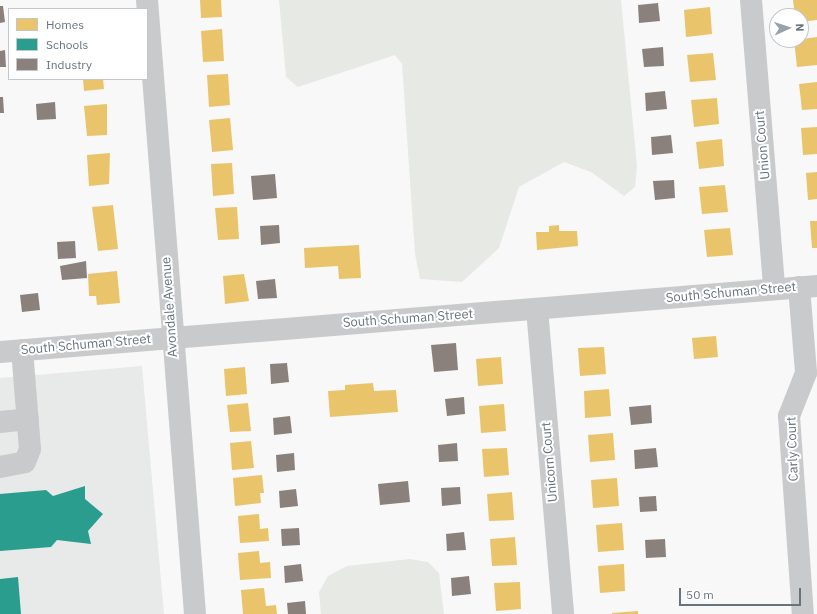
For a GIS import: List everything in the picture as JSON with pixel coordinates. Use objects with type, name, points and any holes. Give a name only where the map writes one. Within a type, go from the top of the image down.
[{"type":"street","name":"Union Court","points":[[751,0],[774,289]]},
{"type":"street","name":"Avondale Avenue","points":[[148,13],[172,337],[195,614]]},
{"type":"street","name":"South Schuman Street","points":[[0,352],[808,287]]},
{"type":"street","name":"Carly Court","points":[[803,614],[789,416],[806,373],[808,287]]},
{"type":"street","name":"Unicorn Court","points":[[537,309],[563,614]]},
{"type":"street","points":[[0,467],[20,464],[29,456],[28,419],[22,350]]},
{"type":"street","points":[[0,422],[28,419]]},
{"type":"shaded area","points":[[279,0],[621,0],[637,166],[635,187],[624,196],[591,172],[564,162],[519,187],[499,248],[462,282],[420,279],[415,254],[402,64],[395,55],[298,87],[286,77]]},
{"type":"shaded area","points":[[142,366],[164,614],[0,614],[0,378]]},
{"type":"shaded area","points":[[410,559],[428,562],[439,573],[444,614],[321,614],[319,592],[328,576],[347,566]]},
{"type":"building: Homes","points":[[200,0],[221,0],[222,17],[201,18]]},
{"type":"building: Homes","points":[[793,0],[817,0],[817,20],[809,21],[809,8],[794,8]]},
{"type":"building: Homes","points":[[710,7],[712,34],[686,37],[684,10]]},
{"type":"building: Homes","points":[[222,29],[224,61],[203,62],[201,31]]},
{"type":"building: Homes","points":[[817,37],[817,65],[797,67],[795,48],[809,48],[809,38]]},
{"type":"building: Homes","points":[[713,53],[716,80],[690,82],[687,55]]},
{"type":"building: Homes","points":[[228,74],[230,105],[209,107],[207,75]]},
{"type":"building: Homes","points":[[83,80],[103,80],[104,89],[84,91]]},
{"type":"building: Homes","points":[[817,82],[817,109],[802,110],[799,84]]},
{"type":"building: Homes","points":[[717,98],[719,124],[694,127],[691,100]]},
{"type":"building: Homes","points":[[107,104],[107,135],[87,136],[84,106]]},
{"type":"building: Homes","points":[[230,118],[233,150],[212,152],[209,120]]},
{"type":"building: Homes","points":[[817,127],[817,154],[803,155],[801,128]]},
{"type":"building: Homes","points":[[722,139],[724,166],[699,169],[696,142]]},
{"type":"building: Homes","points":[[110,153],[109,184],[89,186],[87,155]]},
{"type":"building: Homes","points":[[232,163],[234,194],[213,196],[211,164]]},
{"type":"building: Homes","points":[[817,172],[817,199],[808,200],[806,173]]},
{"type":"building: Homes","points":[[725,185],[728,212],[702,214],[699,187]]},
{"type":"building: Homes","points":[[113,205],[118,249],[98,251],[92,207]]},
{"type":"building: Homes","points":[[237,207],[239,239],[218,240],[215,208]]},
{"type":"building: Homes","points":[[810,221],[817,221],[817,248],[812,248]]},
{"type":"building: Homes","points":[[559,225],[559,231],[577,231],[578,246],[537,250],[536,232],[549,232],[549,226]]},
{"type":"building: Homes","points":[[730,228],[733,255],[707,257],[704,230]]},
{"type":"building: Homes","points":[[359,245],[361,278],[339,279],[338,266],[305,268],[304,248]]},
{"type":"building: Homes","points":[[117,271],[120,303],[97,305],[96,296],[89,296],[88,274]]},
{"type":"building: Homes","points":[[244,274],[249,301],[225,304],[223,276]]},
{"type":"building: Homes","points":[[716,336],[718,357],[694,359],[692,338]]},
{"type":"building: Homes","points":[[604,347],[606,374],[580,376],[578,348]]},
{"type":"building: Homes","points":[[501,357],[503,384],[478,386],[476,359]]},
{"type":"building: Homes","points":[[245,367],[247,394],[226,396],[224,369]]},
{"type":"building: Homes","points":[[373,383],[374,391],[396,390],[398,412],[330,417],[328,391],[345,390],[345,385]]},
{"type":"building: Homes","points":[[609,389],[611,416],[585,418],[584,391]]},
{"type":"building: Homes","points":[[248,403],[251,431],[230,432],[227,405]]},
{"type":"building: Homes","points":[[504,404],[506,431],[481,433],[479,406]]},
{"type":"building: Homes","points":[[613,433],[615,460],[590,462],[588,435]]},
{"type":"building: Homes","points":[[251,441],[254,468],[232,470],[230,443]]},
{"type":"building: Homes","points":[[507,448],[509,475],[484,477],[482,449]]},
{"type":"building: Homes","points":[[262,475],[264,493],[260,493],[261,503],[235,506],[233,478]]},
{"type":"building: Homes","points":[[617,478],[619,506],[593,508],[591,480]]},
{"type":"building: Homes","points":[[512,492],[514,520],[489,521],[487,494]]},
{"type":"building: Homes","points":[[259,514],[260,529],[268,528],[269,541],[240,543],[238,516]]},
{"type":"building: Homes","points":[[622,523],[624,550],[598,552],[596,525]]},
{"type":"building: Homes","points":[[515,537],[517,565],[492,566],[490,539]]},
{"type":"building: Homes","points":[[259,551],[260,563],[270,562],[271,578],[240,580],[238,553]]},
{"type":"building: Homes","points":[[624,564],[625,591],[600,593],[598,566]]},
{"type":"building: Homes","points":[[520,582],[521,609],[496,611],[494,583]]},
{"type":"building: Homes","points":[[264,588],[266,606],[276,605],[277,614],[243,614],[241,590]]},
{"type":"building: Homes","points":[[638,611],[638,614],[612,614],[612,613]]},
{"type":"building: Schools","points":[[85,486],[85,499],[103,514],[88,531],[91,544],[57,540],[51,547],[0,551],[0,494],[46,490],[53,496]]},
{"type":"building: Schools","points":[[18,577],[21,614],[0,614],[0,579]]},
{"type":"building: Industry","points":[[658,3],[660,21],[639,23],[638,5]]},
{"type":"building: Industry","points":[[0,6],[3,6],[5,22],[0,23]]},
{"type":"building: Industry","points":[[663,47],[664,66],[644,67],[642,49]]},
{"type":"building: Industry","points":[[5,50],[6,67],[0,67],[0,51]]},
{"type":"building: Industry","points":[[665,91],[667,109],[646,111],[645,93]]},
{"type":"building: Industry","points":[[0,97],[3,97],[4,113],[0,113]]},
{"type":"building: Industry","points":[[55,102],[56,119],[37,120],[36,104]]},
{"type":"building: Industry","points":[[671,135],[673,153],[652,155],[651,137]]},
{"type":"building: Industry","points":[[275,174],[277,198],[253,200],[251,176]]},
{"type":"building: Industry","points":[[674,180],[675,198],[655,200],[653,181]]},
{"type":"building: Industry","points":[[279,225],[280,243],[261,245],[260,226]]},
{"type":"building: Industry","points":[[75,241],[76,258],[58,259],[57,242]]},
{"type":"building: Industry","points":[[86,261],[87,278],[62,280],[60,266]]},
{"type":"building: Industry","points":[[275,279],[277,298],[258,299],[256,281]]},
{"type":"building: Industry","points":[[38,293],[40,310],[22,312],[20,295]]},
{"type":"building: Industry","points":[[456,343],[458,370],[434,372],[431,345]]},
{"type":"building: Industry","points":[[287,363],[289,382],[271,384],[270,364]]},
{"type":"building: Industry","points":[[464,397],[465,414],[447,416],[445,399]]},
{"type":"building: Industry","points":[[651,405],[652,423],[631,425],[629,407]]},
{"type":"building: Industry","points":[[290,416],[292,433],[274,435],[273,418]]},
{"type":"building: Industry","points":[[457,443],[458,461],[439,462],[438,445]]},
{"type":"building: Industry","points":[[656,448],[658,467],[635,469],[634,450]]},
{"type":"building: Industry","points":[[294,453],[295,470],[277,472],[276,455]]},
{"type":"building: Industry","points":[[408,481],[410,502],[380,505],[378,484]]},
{"type":"building: Industry","points":[[460,487],[461,504],[442,506],[441,488]]},
{"type":"building: Industry","points":[[296,489],[298,506],[280,508],[279,491]]},
{"type":"building: Industry","points":[[656,496],[657,511],[640,512],[639,497]]},
{"type":"building: Industry","points":[[299,528],[300,545],[282,546],[281,529]]},
{"type":"building: Industry","points":[[464,532],[466,550],[447,551],[446,534]]},
{"type":"building: Industry","points":[[665,539],[666,557],[646,558],[645,540]]},
{"type":"building: Industry","points":[[301,564],[303,581],[285,583],[284,566]]},
{"type":"building: Industry","points":[[469,576],[471,594],[452,596],[451,578]]},
{"type":"building: Industry","points":[[305,601],[306,614],[288,614],[287,603]]}]
